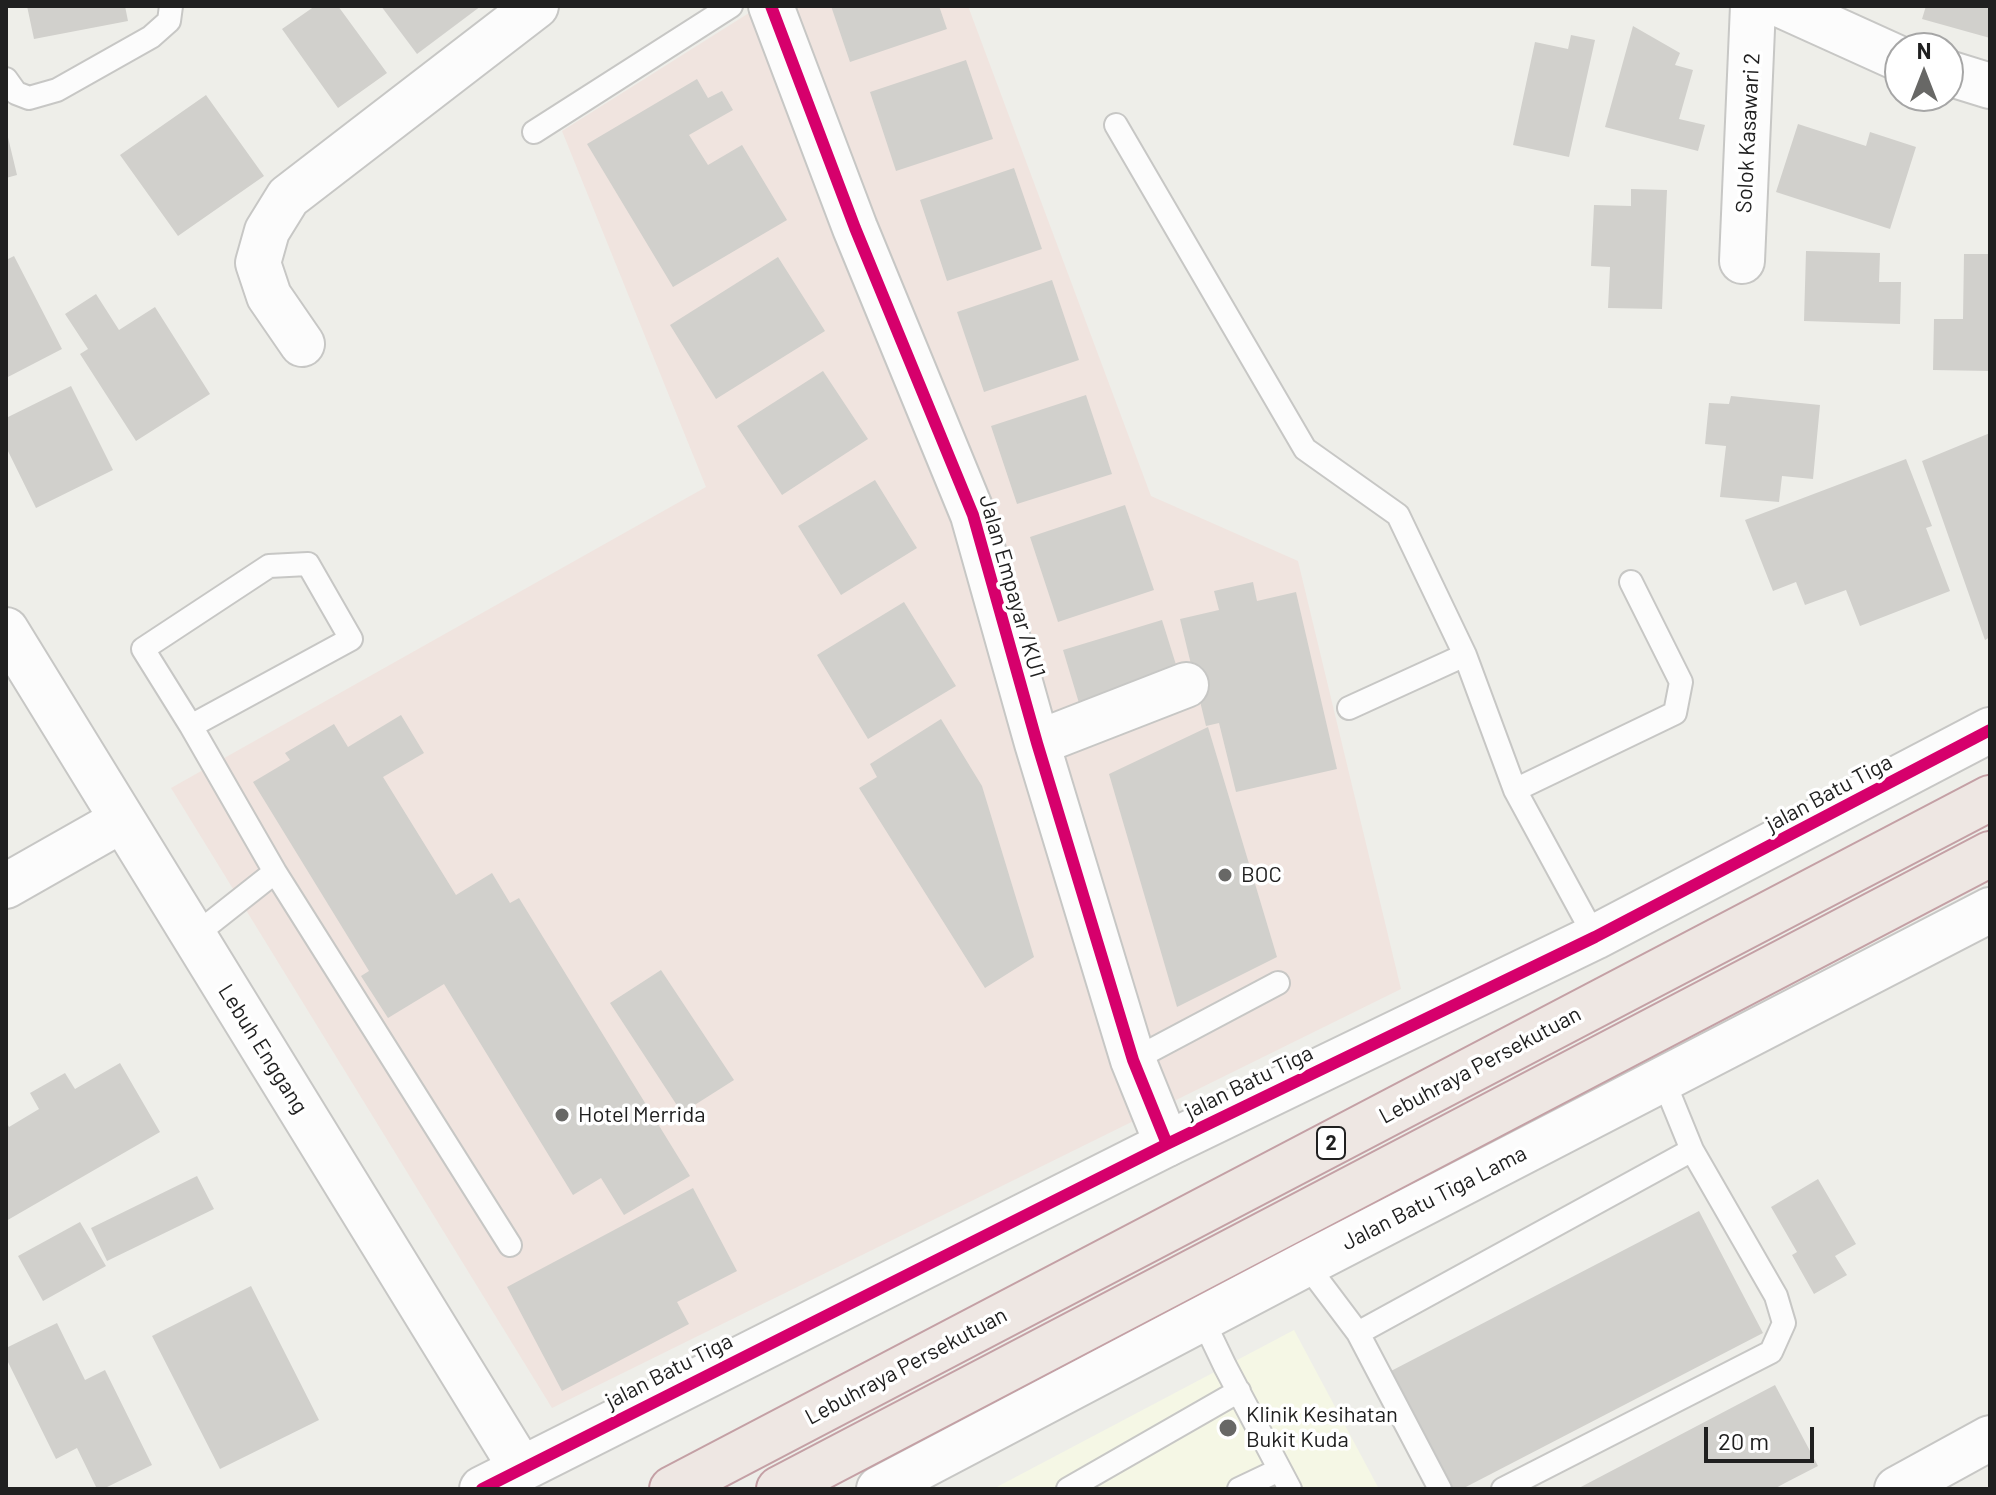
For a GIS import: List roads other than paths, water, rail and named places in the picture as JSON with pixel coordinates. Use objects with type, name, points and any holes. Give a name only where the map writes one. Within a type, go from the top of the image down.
[{"type":"highway","name":"Lebuhraya Persekutuan","points":[[672,1489],[1990,798]]},
{"type":"highway","name":"2","points":[[779,1489],[1990,854]]},
{"type":"street","points":[[302,344],[269,296],[258,263],[267,231],[288,197],[536,6]]},
{"type":"street","name":"Jalan Empayar /KU1","points":[[771,6],[855,228],[973,515],[1037,743],[1133,1060],[1167,1144]]},
{"type":"street","name":"Solok Kasawari 2","points":[[1742,261],[1753,6]]},
{"type":"street","points":[[1783,6],[1884,52]]},
{"type":"street","points":[[1964,78],[1990,86]]},
{"type":"street","name":"Lebuh Enggang","points":[[6,630],[521,1468]]},
{"type":"street","points":[[1037,743],[1186,685]]},
{"type":"street","name":"jalan Batu Tiga","points":[[482,1489],[1167,1144],[1595,937],[1990,730]]},
{"type":"street","points":[[6,886],[122,820]]},
{"type":"street","name":"Jalan Batu Tiga Lama","points":[[879,1489],[1663,1079],[1987,919]]},
{"type":"street","points":[[1897,1489],[1990,1438]]},
{"type":"lane","points":[[6,79],[16,93],[29,98],[57,90],[151,37],[169,21],[171,6]]},
{"type":"lane","points":[[534,132],[731,6]]},
{"type":"lane","points":[[1116,125],[1305,449],[1398,515],[1465,655],[1515,790],[1595,937]]},
{"type":"lane","points":[[191,726],[351,639],[308,564],[269,566],[143,649],[275,872],[510,1245]]},
{"type":"lane","points":[[1515,790],[1675,713],[1681,682],[1631,582]]},
{"type":"lane","points":[[1349,708],[1465,655]]},
{"type":"lane","points":[[194,936],[275,872]]},
{"type":"lane","points":[[1133,1060],[1278,983]]},
{"type":"lane","points":[[1503,1489],[1771,1352],[1784,1323],[1776,1296],[1692,1150],[1663,1079]]},
{"type":"lane","points":[[1358,1333],[1692,1150]]},
{"type":"lane","points":[[1306,1264],[1358,1333],[1440,1489]]},
{"type":"lane","points":[[1202,1318],[1284,1479],[1239,1489]]},
{"type":"lane","points":[[1068,1489],[1239,1391]]},
{"type":"place","name":"BOC","points":[[1225,875]]},
{"type":"place","name":"Hotel Merrida","points":[[562,1115]]},
{"type":"place","name":"Klinik Kesihatan Bukit Kuda","points":[[1228,1428]]}]
